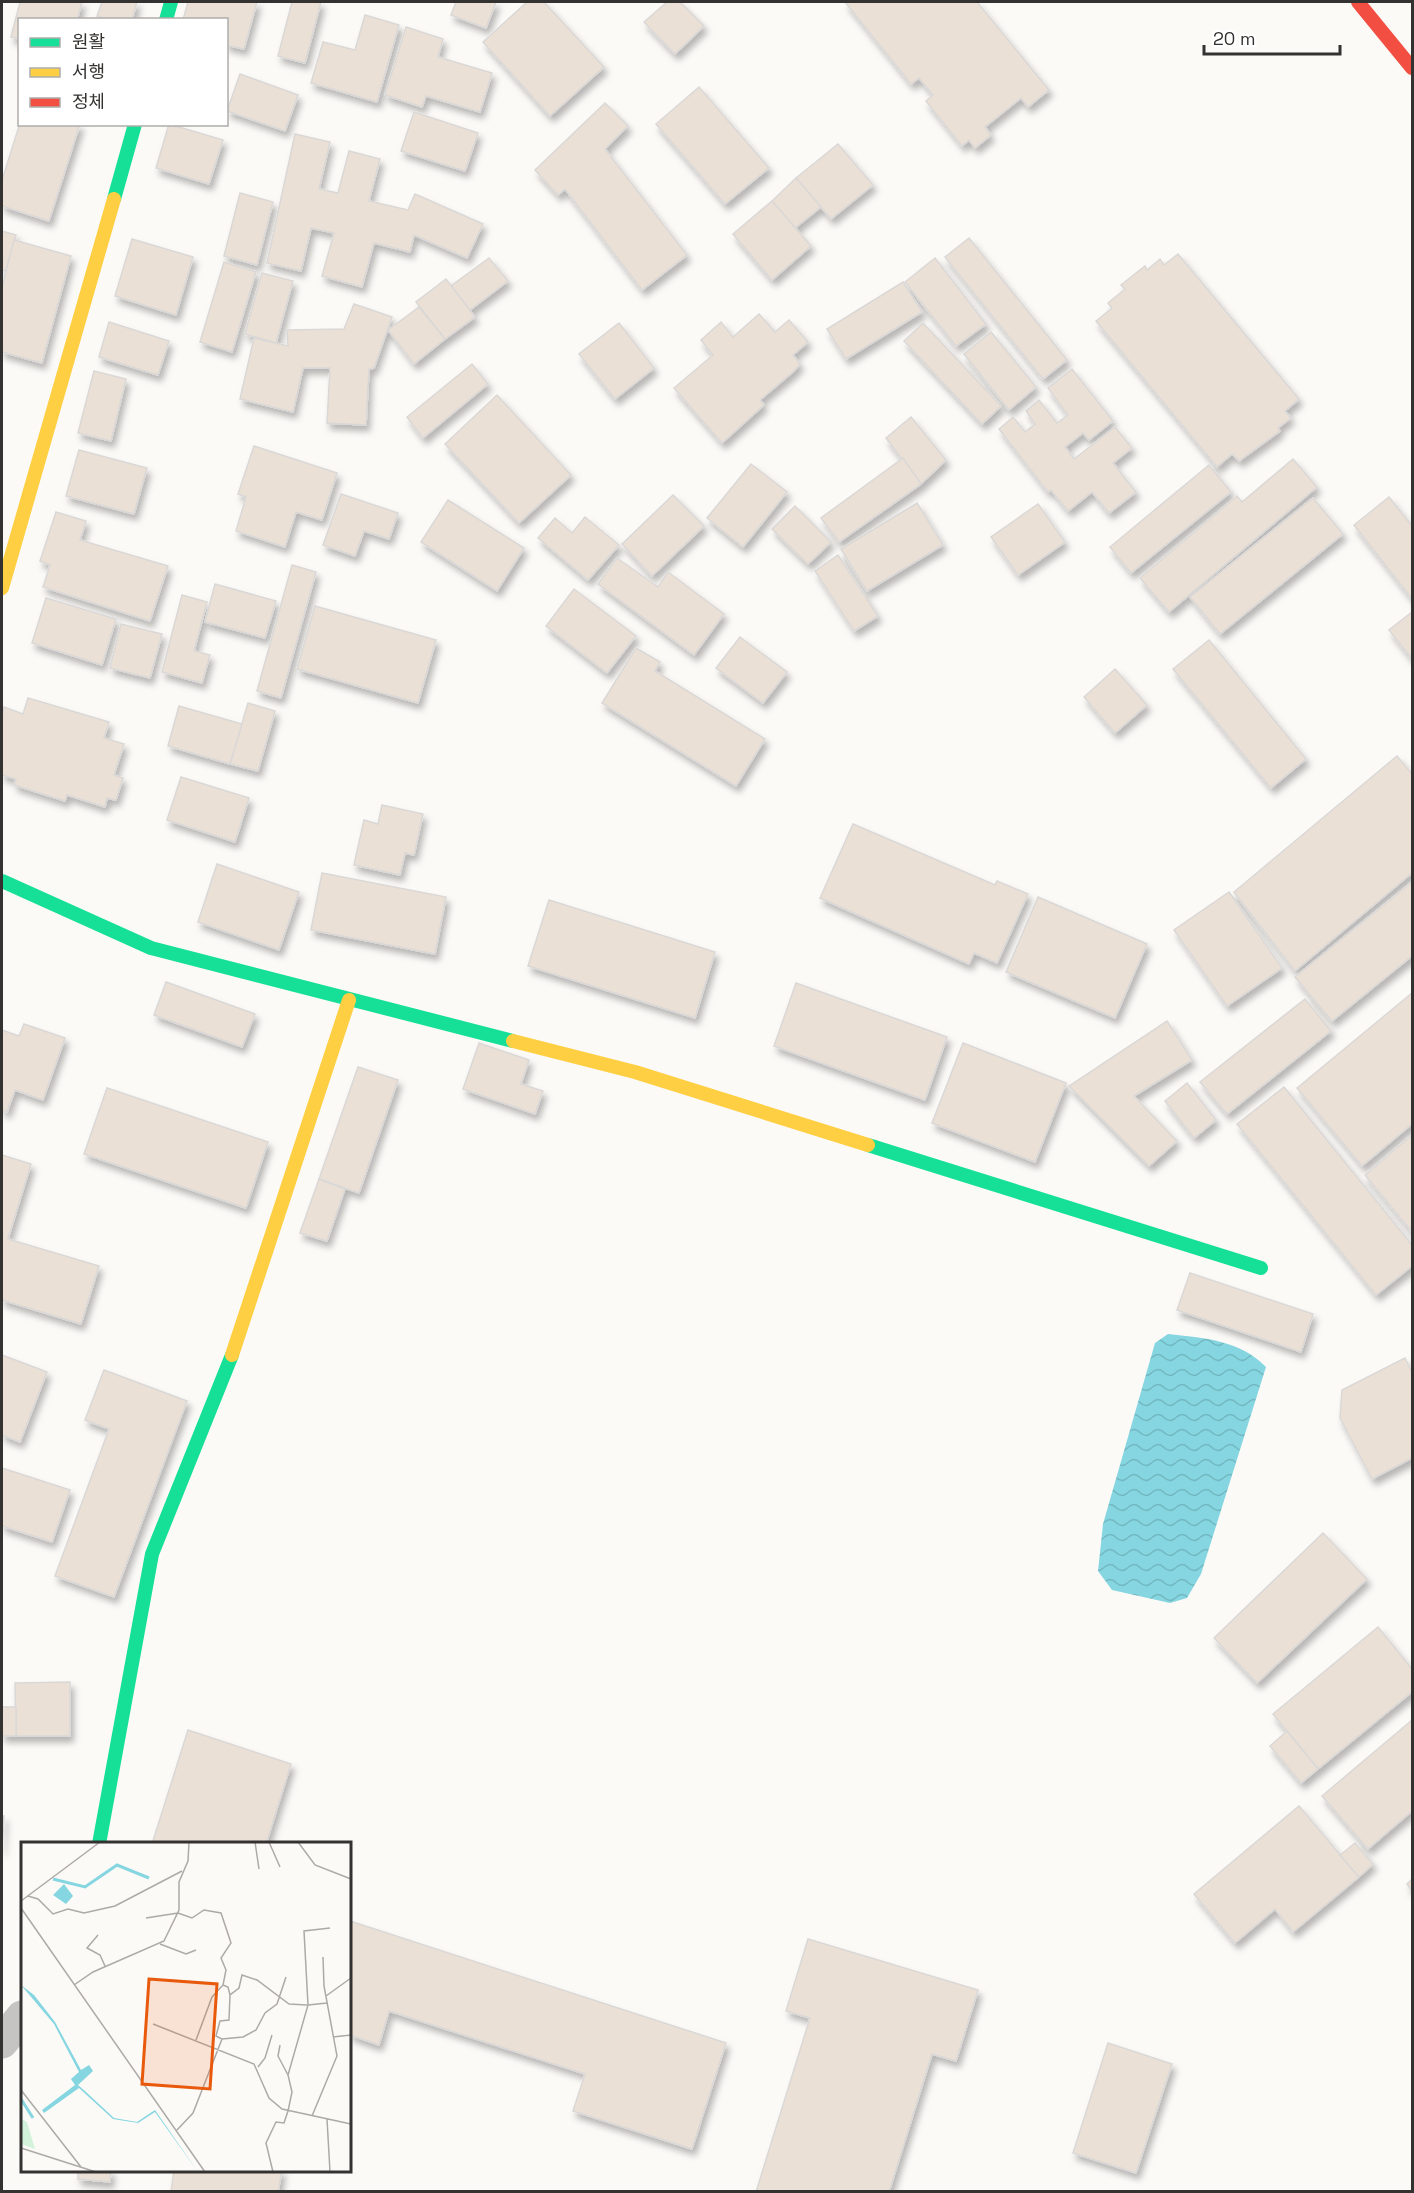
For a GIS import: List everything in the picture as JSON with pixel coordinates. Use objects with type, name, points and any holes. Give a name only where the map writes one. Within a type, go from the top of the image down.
[{"type":"street","points":[[167,18],[171,2]]},
{"type":"street","points":[[1358,2],[1413,68]]},
{"type":"street","points":[[2,588],[134,126]]},
{"type":"street","points":[[2,881],[151,948],[635,1072],[1261,1268]]},
{"type":"street","points":[[99,1842],[152,1554],[227,1370],[349,1000]]},
{"type":"street","points":[[2,2042],[21,2018]]},
{"type":"water","points":[[1168,1334],[1208,1339],[1233,1346],[1256,1358],[1266,1367],[1201,1574],[1187,1598],[1170,1603],[1112,1590],[1098,1571],[1103,1524],[1155,1343]]},
{"type":"building","points":[[20,2],[82,2],[78,18],[18,18],[18,39],[11,37]]},
{"type":"building","points":[[102,2],[137,2],[133,18],[97,16]]},
{"type":"building","points":[[188,2],[257,2],[244,49],[228,45],[228,18],[184,18]]},
{"type":"building","points":[[292,2],[321,2],[305,63],[278,56]]},
{"type":"building","points":[[456,2],[496,2],[486,28],[451,15]]},
{"type":"building","points":[[527,2],[544,2],[604,67],[550,116],[483,42]]},
{"type":"building","points":[[667,2],[680,2],[704,26],[675,54],[644,22]]},
{"type":"building","points":[[845,2],[977,2],[1049,90],[1028,107],[1021,98],[985,127],[991,135],[975,148],[969,140],[962,146],[926,101],[933,95],[919,78],[911,84]]},
{"type":"building","points":[[365,15],[399,25],[377,102],[311,83],[323,42],[355,50]]},
{"type":"building","points":[[406,27],[443,39],[438,57],[492,73],[480,112],[426,96],[422,107],[385,95]]},
{"type":"building","points":[[240,74],[298,95],[285,131],[228,111]]},
{"type":"building","points":[[699,87],[769,168],[725,204],[656,124]]},
{"type":"building","points":[[605,103],[628,126],[605,149],[687,255],[642,290],[565,189],[558,195],[535,170]]},
{"type":"building","points":[[414,112],[478,133],[465,171],[401,151]]},
{"type":"building","points":[[19,126],[79,126],[49,221],[2,206],[2,180]]},
{"type":"building","points":[[168,126],[176,126],[223,140],[209,184],[156,168]]},
{"type":"building","points":[[295,134],[330,142],[319,189],[338,193],[349,151],[380,159],[369,201],[408,210],[415,194],[483,224],[467,258],[414,235],[410,252],[374,243],[362,287],[322,276],[334,233],[311,228],[301,271],[267,263]]},
{"type":"building","points":[[838,144],[873,185],[831,219],[796,178]]},
{"type":"building","points":[[796,178],[821,207],[795,228],[772,201]]},
{"type":"building","points":[[240,193],[273,202],[257,265],[224,256]]},
{"type":"building","points":[[772,201],[811,246],[772,280],[733,234]]},
{"type":"building","points":[[2,231],[16,235],[6,271],[2,270]]},
{"type":"building","points":[[969,238],[1067,360],[1043,379],[945,257]]},
{"type":"building","points":[[132,239],[193,257],[176,315],[115,296]]},
{"type":"building","points":[[14,240],[71,256],[42,363],[2,352],[2,287]]},
{"type":"building","points":[[1178,254],[1299,399],[1285,411],[1291,418],[1278,428],[1280,431],[1239,461],[1232,454],[1217,467],[1096,321],[1112,308],[1108,303],[1125,289],[1121,285],[1145,266],[1147,270],[1160,259],[1164,265]]},
{"type":"building","points":[[489,258],[508,281],[470,310],[451,286]]},
{"type":"building","points":[[935,258],[986,324],[956,346],[905,282]]},
{"type":"building","points":[[224,262],[256,272],[232,352],[200,342]]},
{"type":"building","points":[[262,273],[293,281],[276,343],[245,334]]},
{"type":"building","points":[[446,279],[475,317],[445,339],[416,302]]},
{"type":"building","points":[[903,282],[922,312],[846,359],[827,329]]},
{"type":"building","points":[[354,304],[392,317],[374,368],[369,369],[366,425],[327,423],[330,368],[303,368],[293,412],[240,399],[254,338],[288,346],[287,330],[344,329]]},
{"type":"building","points":[[419,307],[445,339],[414,364],[388,330]]},
{"type":"building","points":[[759,314],[775,332],[789,320],[808,342],[793,355],[800,364],[760,400],[764,405],[722,443],[674,388],[713,355],[701,340],[721,322],[733,337]]},
{"type":"building","points":[[109,322],[169,341],[158,375],[99,357]]},
{"type":"building","points":[[619,323],[654,368],[615,399],[579,354]]},
{"type":"building","points":[[923,323],[1001,406],[982,424],[904,341]]},
{"type":"building","points":[[991,332],[1036,387],[1009,410],[964,354]]},
{"type":"building","points":[[472,364],[488,384],[423,438],[407,417]]},
{"type":"building","points":[[1072,369],[1113,421],[1089,440],[1083,433],[1065,447],[1074,459],[1115,427],[1132,448],[1113,463],[1136,492],[1109,513],[1092,492],[1068,511],[1051,490],[1048,492],[999,429],[1013,417],[1025,432],[1035,424],[1026,411],[1039,400],[1057,423],[1068,415],[1048,388]]},
{"type":"building","points":[[94,371],[126,379],[111,441],[78,433]]},
{"type":"building","points":[[497,395],[571,475],[519,523],[445,444]]},
{"type":"building","points":[[911,417],[946,460],[921,484],[886,438]]},
{"type":"building","points":[[254,446],[337,473],[322,520],[296,512],[285,547],[236,531],[246,497],[238,494]]},
{"type":"building","points":[[79,450],[147,468],[134,514],[66,496]]},
{"type":"building","points":[[903,458],[921,484],[839,542],[821,518]]},
{"type":"building","points":[[1293,459],[1317,487],[1169,612],[1140,578],[1237,496],[1242,502]]},
{"type":"building","points":[[751,464],[787,492],[743,547],[707,518]]},
{"type":"building","points":[[1209,465],[1231,492],[1131,573],[1110,547]]},
{"type":"building","points":[[341,494],[398,513],[389,539],[364,531],[355,556],[323,545]]},
{"type":"building","points":[[673,495],[704,526],[652,576],[622,544]]},
{"type":"building","points":[[1389,497],[1412,526],[1412,599],[1354,525]]},
{"type":"building","points":[[1313,498],[1343,534],[1220,634],[1190,597]]},
{"type":"building","points":[[448,500],[524,548],[497,591],[421,542]]},
{"type":"building","points":[[917,503],[943,545],[867,591],[841,549]]},
{"type":"building","points":[[1038,504],[1065,542],[1018,575],[991,537]]},
{"type":"building","points":[[795,506],[831,542],[808,564],[772,529]]},
{"type":"building","points":[[56,512],[86,521],[80,540],[168,566],[150,621],[43,587],[50,565],[40,561]]},
{"type":"building","points":[[585,517],[619,545],[588,580],[538,538],[555,518],[572,533]]},
{"type":"building","points":[[838,555],[878,616],[854,631],[815,571]]},
{"type":"building","points":[[617,558],[658,587],[668,572],[724,614],[694,655],[598,584]]},
{"type":"building","points":[[292,565],[316,572],[281,698],[257,691]]},
{"type":"building","points":[[215,584],[276,601],[265,638],[205,622]]},
{"type":"building","points":[[574,589],[636,636],[607,673],[546,626]]},
{"type":"building","points":[[182,595],[207,602],[194,651],[210,655],[202,683],[162,672]]},
{"type":"building","points":[[46,598],[116,619],[102,665],[32,643]]},
{"type":"building","points":[[315,606],[436,640],[418,703],[297,669]]},
{"type":"building","points":[[1412,612],[1412,659],[1389,630]]},
{"type":"building","points":[[121,624],[162,634],[150,678],[110,668]]},
{"type":"building","points":[[740,637],[787,672],[763,703],[716,668]]},
{"type":"building","points":[[1209,640],[1306,759],[1271,788],[1173,669]]},
{"type":"building","points":[[636,648],[660,662],[655,671],[765,739],[736,786],[602,703]]},
{"type":"building","points":[[1115,669],[1147,705],[1115,733],[1084,697]]},
{"type":"building","points":[[28,698],[109,722],[104,738],[124,744],[114,775],[123,778],[116,800],[107,798],[105,807],[67,795],[65,801],[14,785],[16,779],[2,775],[4,707],[23,714]]},
{"type":"building","points":[[248,703],[275,711],[258,771],[230,764]]},
{"type":"building","points":[[179,706],[242,724],[230,764],[168,746]]},
{"type":"building","points":[[1397,756],[1412,774],[1412,873],[1295,971],[1234,892]]},
{"type":"building","points":[[181,777],[249,798],[235,842],[167,820]]},
{"type":"building","points":[[382,805],[423,814],[414,855],[405,853],[400,875],[354,865],[364,820],[378,824]]},
{"type":"building","points":[[853,824],[995,885],[997,881],[1028,894],[997,963],[974,953],[969,964],[820,898]]},
{"type":"building","points":[[217,864],[299,892],[279,950],[198,922]]},
{"type":"building","points":[[322,873],[446,897],[435,954],[311,930]]},
{"type":"building","points":[[1412,882],[1412,956],[1332,1021],[1295,977]]},
{"type":"building","points":[[1229,892],[1282,968],[1227,1006],[1174,930]]},
{"type":"building","points":[[1038,897],[1147,944],[1115,1018],[1006,972]]},
{"type":"building","points":[[549,900],[715,952],[695,1018],[528,966]]},
{"type":"building","points":[[166,982],[255,1014],[242,1047],[154,1015]]},
{"type":"building","points":[[796,983],[947,1037],[925,1100],[774,1046]]},
{"type":"building","points":[[1412,993],[1412,1124],[1362,1166],[1297,1088]]},
{"type":"building","points":[[1305,999],[1331,1031],[1227,1114],[1200,1082]]},
{"type":"building","points":[[1167,1021],[1192,1060],[1134,1096],[1177,1141],[1149,1166],[1069,1086]]},
{"type":"building","points":[[24,1024],[65,1038],[43,1100],[15,1090],[7,1112],[2,1110],[2,1030],[19,1036]]},
{"type":"building","points":[[479,1043],[529,1060],[521,1084],[543,1091],[535,1114],[463,1089]]},
{"type":"building","points":[[963,1043],[1066,1083],[1035,1162],[932,1123]]},
{"type":"building","points":[[358,1067],[398,1080],[359,1193],[319,1179]]},
{"type":"building","points":[[1187,1083],[1216,1120],[1194,1138],[1165,1101]]},
{"type":"building","points":[[1284,1087],[1412,1245],[1412,1266],[1376,1295],[1237,1124]]},
{"type":"building","points":[[107,1088],[268,1142],[246,1208],[84,1154]]},
{"type":"building","points":[[1412,1135],[1412,1232],[1365,1175]]},
{"type":"building","points":[[2,1155],[31,1164],[8,1239],[99,1266],[81,1324],[2,1300]]},
{"type":"building","points":[[319,1179],[345,1189],[327,1241],[300,1233]]},
{"type":"building","points":[[1190,1273],[1313,1314],[1301,1352],[1177,1310]]},
{"type":"building","points":[[2,1355],[47,1372],[20,1442],[2,1435]]},
{"type":"building","points":[[1405,1358],[1412,1372],[1412,1458],[1372,1479],[1340,1418],[1342,1390]]},
{"type":"building","points":[[104,1370],[187,1401],[114,1597],[55,1576],[109,1429],[85,1420]]},
{"type":"building","points":[[2,1468],[70,1490],[52,1542],[2,1526]]},
{"type":"building","points":[[1323,1533],[1367,1579],[1257,1683],[1214,1638]]},
{"type":"building","points":[[1378,1627],[1412,1669],[1412,1692],[1318,1769],[1273,1714]]},
{"type":"building","points":[[70,1682],[70,1736],[16,1736],[15,1683]]},
{"type":"building","points":[[2,1707],[16,1707],[16,1736],[2,1736]]},
{"type":"building","points":[[1412,1720],[1412,1811],[1368,1849],[1322,1796]]},
{"type":"building","points":[[188,1730],[291,1764],[267,1842],[153,1842]]},
{"type":"building","points":[[1287,1731],[1318,1769],[1301,1783],[1270,1746]]},
{"type":"building","points":[[1299,1806],[1359,1877],[1293,1932],[1275,1909],[1235,1943],[1194,1894]]},
{"type":"building","points":[[2,1816],[4,1816],[2,1850]]},
{"type":"building","points":[[1355,1843],[1373,1864],[1359,1877],[1340,1855]]},
{"type":"building","points":[[1412,1879],[1412,1891],[1407,1884]]},
{"type":"building","points":[[351,1921],[726,2043],[692,2149],[573,2111],[585,2074],[389,2011],[379,2045],[351,2035]]},
{"type":"building","points":[[808,1939],[978,1990],[956,2061],[932,2054],[889,2192],[756,2192],[810,2018],[786,2011]]},
{"type":"building","points":[[1108,2043],[1172,2064],[1136,2173],[1073,2153]]},
{"type":"building","points":[[78,2172],[111,2172],[110,2182],[78,2179]]},
{"type":"building","points":[[174,2172],[282,2172],[278,2192],[171,2192]]},
{"type":"traffic: fast","points":[[167,18],[171,2]]},
{"type":"traffic: fast","points":[[114,199],[134,126]]},
{"type":"traffic: fast","points":[[2,881],[151,948],[513,1041]]},
{"type":"traffic: fast","points":[[868,1145],[1261,1268]]},
{"type":"traffic: fast","points":[[99,1842],[152,1554],[232,1355]]},
{"type":"traffic: slow","points":[[2,588],[114,199]]},
{"type":"traffic: slow","points":[[232,1355],[349,1000]]},
{"type":"traffic: slow","points":[[513,1041],[635,1072],[868,1145]]},
{"type":"traffic: jam","points":[[1358,2],[1412,68]]}]
